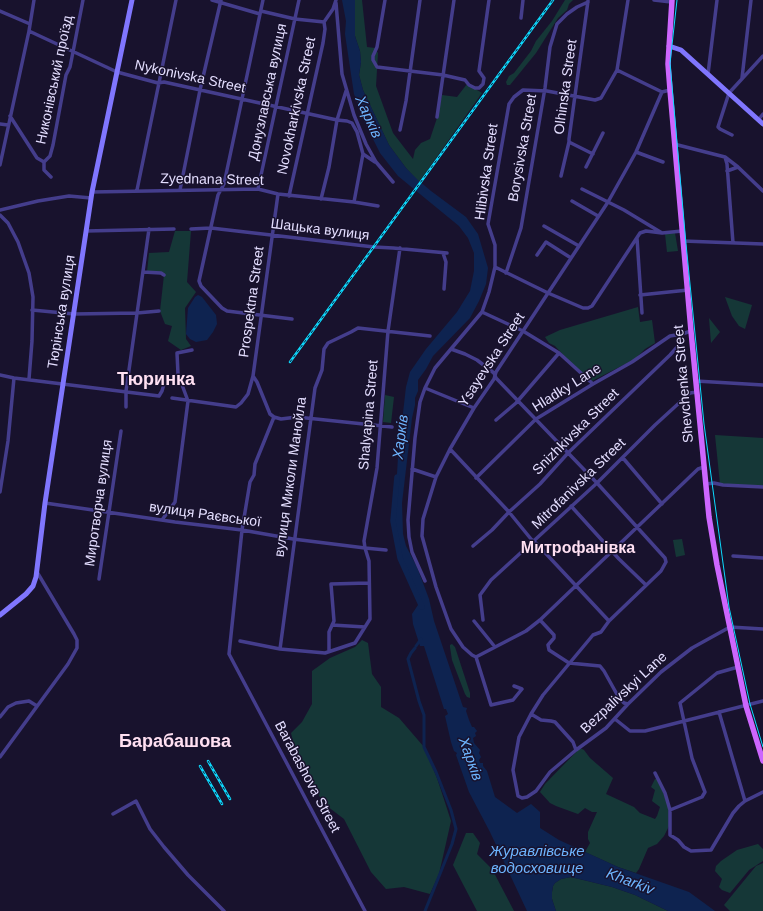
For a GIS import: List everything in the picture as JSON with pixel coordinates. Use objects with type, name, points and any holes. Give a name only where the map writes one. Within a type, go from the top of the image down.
[{"type":"main road","name":"Тюрінська вулиця","points":[[0,615],[16,603],[29,590],[34,584],[37,572],[92,192],[132,0]]},
{"type":"main road","name":"Shevchenka Street","points":[[671,1],[668,64],[674,144],[704,467],[713,542],[746,706],[763,761]]},
{"type":"main road","points":[[669,46],[681,50],[763,124]]},
{"type":"street","points":[[0,165],[29,32],[34,0]]},
{"type":"street","name":"Никонівський проїзд","points":[[44,162],[50,156],[83,0]]},
{"type":"street","points":[[137,190],[176,0]]},
{"type":"street","points":[[212,0],[221,1],[260,13],[324,22]]},
{"type":"street","points":[[263,0],[224,184],[218,195],[200,284],[224,310],[292,319]]},
{"type":"street","name":"Донузлавська вулиця","points":[[258,189],[299,0]]},
{"type":"street","points":[[385,0],[377,46],[373,56],[373,60],[377,67],[443,75],[465,80],[469,85],[475,88],[479,88],[483,84],[484,78],[479,71],[489,0]]},
{"type":"street","points":[[400,130],[406,101],[420,0]]},
{"type":"street","points":[[438,117],[454,0]]},
{"type":"street","points":[[521,18],[523,0]]},
{"type":"street","points":[[544,91],[575,95],[595,100],[604,95],[617,70],[628,0]]},
{"type":"street","points":[[654,0],[671,1]]},
{"type":"street","points":[[708,74],[717,0]]},
{"type":"street","points":[[742,78],[751,0]]},
{"type":"street","points":[[180,190],[200,90],[221,1]]},
{"type":"street","points":[[336,1],[342,74],[346,91],[366,144],[376,162],[393,182]]},
{"type":"street","name":"Novokharkivska Street","points":[[289,196],[323,43],[325,29],[324,22],[333,9],[336,1]]},
{"type":"street","name":"Borysivska Street","points":[[506,273],[521,228],[550,47],[557,24],[567,14],[588,1]]},
{"type":"street","name":"Olhinska Street","points":[[561,176],[569,142],[588,1]]},
{"type":"street","points":[[0,11],[30,24]]},
{"type":"street","name":"Nykonivska Street","points":[[29,32],[117,72],[307,114],[347,121],[352,124],[357,132],[364,158]]},
{"type":"street","points":[[732,135],[719,128],[729,93],[763,56]]},
{"type":"street","points":[[743,64],[747,68],[751,68]]},
{"type":"street","points":[[617,70],[662,92],[670,90]]},
{"type":"street","name":"Hlibivska Street","points":[[482,312],[495,267],[495,245],[488,224],[508,108],[511,100],[523,90],[544,91]]},
{"type":"street","points":[[320,199],[329,167],[337,120],[346,91]]},
{"type":"street","name":"Ysayevska Street","points":[[476,657],[463,647],[451,629],[436,587],[422,536],[424,519],[436,477],[450,449],[474,408],[608,202],[636,152],[662,92]]},
{"type":"street","points":[[758,120],[763,114]]},
{"type":"street","points":[[10,116],[37,158],[44,162],[44,170],[51,177]]},
{"type":"street","points":[[0,124],[8,125]]},
{"type":"street","points":[[586,167],[603,133]]},
{"type":"street","points":[[569,142],[593,154]]},
{"type":"street","points":[[674,144],[725,157],[738,167],[763,191]]},
{"type":"street","points":[[636,152],[663,162]]},
{"type":"street","points":[[725,157],[727,164],[733,243]]},
{"type":"street","points":[[354,202],[364,158],[376,162]]},
{"type":"street","points":[[727,171],[738,167]]},
{"type":"street","name":"Zyednana Street","points":[[92,192],[258,189],[289,196],[354,202],[378,206]]},
{"type":"street","points":[[582,189],[662,233]]},
{"type":"street","name":"Prospektna Street","points":[[188,401],[236,406],[241,404],[248,394],[253,376],[278,194]]},
{"type":"street","points":[[0,210],[38,201],[69,196],[92,198]]},
{"type":"street","points":[[572,201],[598,216]]},
{"type":"street","points":[[0,215],[8,222],[18,242],[29,273],[33,297],[29,379]]},
{"type":"street","points":[[646,231],[647,224]]},
{"type":"street","points":[[544,226],[579,246]]},
{"type":"street","name":"Шацька вулиця","points":[[191,229],[211,228],[374,247],[445,253],[446,262],[444,289]]},
{"type":"street","points":[[126,407],[126,391],[149,229]]},
{"type":"street","points":[[86,231],[174,229]]},
{"type":"street","points":[[495,267],[548,293],[583,308],[588,308],[592,306],[640,233],[646,231],[662,233],[682,230]]},
{"type":"street","points":[[637,237],[642,313]]},
{"type":"street","points":[[682,241],[763,244]]},
{"type":"street","points":[[537,255],[546,242],[571,258]]},
{"type":"street","points":[[632,244],[637,246]]},
{"type":"street","name":"Shalyapina Street","points":[[365,627],[370,619],[368,583],[369,561],[365,548],[366,526],[377,468],[381,426],[382,390],[388,331],[400,248]]},
{"type":"street","points":[[143,272],[161,273],[164,275]]},
{"type":"street","points":[[640,295],[688,290]]},
{"type":"street","points":[[32,310],[74,314],[137,313],[158,311]]},
{"type":"street","points":[[425,581],[412,552],[408,520],[420,402],[424,388],[435,368],[482,312],[523,331],[559,353],[593,384]]},
{"type":"street","name":"вулиця Миколи Манойла","points":[[280,649],[315,388],[322,370],[325,346],[358,328],[388,331]]},
{"type":"street","points":[[388,331],[430,336]]},
{"type":"street","points":[[682,334],[691,331]]},
{"type":"street","name":"Hladky Lane","points":[[476,478],[536,419],[632,362],[670,336],[682,334]]},
{"type":"street","name":"Snizhkivska Street","points":[[473,546],[540,484],[568,453],[670,355],[679,345],[682,334]]},
{"type":"street","points":[[451,349],[477,360],[494,373],[517,400],[597,483],[665,558],[666,562],[661,571],[609,621],[601,632],[593,635],[543,695],[531,714],[541,720],[551,720],[556,722],[573,742],[576,750]]},
{"type":"street","points":[[162,520],[175,502],[188,401],[178,374],[177,353],[192,350]]},
{"type":"street","points":[[496,420],[508,411],[559,353]]},
{"type":"street","points":[[0,375],[159,396],[164,384]]},
{"type":"street","points":[[253,376],[257,382],[270,414],[274,417],[281,419],[297,417],[392,427]]},
{"type":"street","points":[[0,492],[8,441],[14,378]]},
{"type":"street","points":[[696,381],[763,385]]},
{"type":"street","points":[[424,388],[474,408]]},
{"type":"street","name":"Mitrofanivska Street","points":[[483,620],[481,592],[491,580],[597,483],[655,425],[690,393],[697,392]]},
{"type":"street","points":[[172,398],[188,401]]},
{"type":"street","points":[[242,530],[250,482],[254,475],[255,464],[274,417]]},
{"type":"street","name":"Миротворча вулиця","points":[[99,579],[121,431]]},
{"type":"street","points":[[450,449],[509,512],[533,541],[609,621]]},
{"type":"street","points":[[623,458],[662,504]]},
{"type":"street","points":[[514,686],[522,689],[513,700],[492,705],[476,657],[526,631],[540,620],[698,469],[704,467]]},
{"type":"street","points":[[412,469],[436,477]]},
{"type":"street","points":[[706,484],[714,483],[723,485],[763,487]]},
{"type":"street","name":"вулиця Раєвської","points":[[46,503],[242,530],[294,539],[386,550]]},
{"type":"street","points":[[571,506],[611,551],[646,585]]},
{"type":"street","name":"Barabashova Street","points":[[242,530],[229,654],[364,911]]},
{"type":"street","points":[[733,556],[763,558]]},
{"type":"street","points":[[0,757],[68,664],[77,648],[77,640],[74,634],[37,572]]},
{"type":"street","points":[[329,651],[329,632],[334,621],[331,584],[368,583]]},
{"type":"street","points":[[474,620],[495,647]]},
{"type":"street","points":[[540,620],[554,634],[554,638],[548,645],[549,649],[569,663],[600,666],[619,698],[624,703],[628,704]]},
{"type":"street","points":[[240,641],[280,649],[325,653],[355,643],[365,627],[332,625]]},
{"type":"street","points":[[730,627],[763,630]]},
{"type":"street","name":"Bezpalivskyi Lane","points":[[531,714],[519,737],[513,770],[517,794],[522,798],[536,791],[550,772],[576,750],[606,728],[628,704],[676,659],[692,648],[730,627]]},
{"type":"street","points":[[670,810],[702,797],[704,792],[694,764],[680,707],[681,702],[717,673],[738,667]]},
{"type":"street","points":[[0,717],[8,707],[16,703],[30,701],[37,706]]},
{"type":"street","points":[[615,719],[633,732],[645,731],[763,701]]},
{"type":"street","points":[[719,712],[745,801]]},
{"type":"street","points":[[0,749],[4,753]]},
{"type":"street","points":[[655,773],[665,793],[670,810],[669,833],[684,847],[691,851],[709,851],[712,849],[733,813],[745,801],[763,792]]},
{"type":"street","points":[[113,814],[136,801],[150,829],[164,847],[188,875],[224,911]]},
{"type":"green space","points":[[355,0],[362,0],[367,47],[375,48],[378,53],[376,86],[393,133],[413,159],[415,150],[421,143],[430,139],[437,118],[442,95],[457,97],[467,84],[482,93],[419,182],[406,168],[389,145],[363,90],[359,75],[361,62],[360,51],[355,36]]},
{"type":"green space","points":[[565,0],[573,0],[569,4],[567,10],[558,18],[536,53],[510,85],[507,85],[506,82],[509,76],[514,73],[531,51],[536,41],[552,21]]},
{"type":"green space","points":[[175,231],[191,231],[187,282],[196,292],[185,308],[186,339],[191,346],[181,350],[168,341],[172,326],[165,324],[160,311],[164,275],[147,272],[149,253],[169,252]]},
{"type":"green space","points":[[675,233],[678,251],[667,252],[665,234]]},
{"type":"green space","points":[[725,297],[752,305],[745,329],[739,326],[732,316]]},
{"type":"green space","points":[[638,307],[640,322],[652,320],[655,343],[645,349],[635,359],[592,381],[569,361],[555,346],[549,343],[545,337],[560,330]]},
{"type":"green space","points":[[709,318],[720,332],[711,343]]},
{"type":"green space","points":[[385,395],[394,397],[391,423],[383,422]]},
{"type":"green space","points":[[715,435],[763,438],[763,486],[720,484]]},
{"type":"green space","points":[[682,539],[685,555],[676,557],[673,540]]},
{"type":"green space","points":[[362,640],[368,643],[372,674],[381,687],[381,707],[399,718],[424,747],[437,778],[451,821],[439,874],[430,894],[404,887],[386,889],[371,872],[344,819],[323,803],[296,753],[291,733],[302,722],[312,704],[312,671],[330,658],[355,647]]},
{"type":"green space","points":[[452,644],[455,647],[470,693],[470,698],[465,694],[452,660],[450,645]]},
{"type":"green space","points":[[580,748],[584,750],[590,758],[613,778],[606,794],[634,807],[640,813],[655,819],[660,807],[652,801],[655,790],[651,787],[655,779],[658,779],[670,810],[670,824],[664,836],[657,844],[648,848],[636,873],[618,867],[585,852],[590,843],[588,839],[588,832],[597,812],[592,812],[585,808],[578,814],[550,803],[540,792],[545,784]]},
{"type":"green space","points":[[466,833],[473,833],[480,843],[477,854],[492,869],[514,911],[477,911],[453,865]]},
{"type":"green space","points":[[758,844],[763,849],[763,861],[749,870],[730,893],[722,890],[719,887],[722,879],[715,871],[716,866],[737,850]]},
{"type":"green space","points":[[763,863],[763,911],[730,911],[724,905],[756,866]]},
{"type":"green space","points":[[571,877],[612,887],[635,895],[668,911],[556,911],[552,899],[553,886],[561,879]]},
{"type":"water","points":[[342,0],[355,0],[355,36],[360,51],[361,62],[359,75],[363,90],[389,145],[406,168],[418,180],[466,217],[478,234],[488,268],[486,284],[470,318],[433,356],[418,380],[418,391],[415,398],[412,418],[402,503],[403,534],[406,546],[417,567],[429,599],[434,621],[463,707],[467,708],[466,711],[472,727],[474,727],[477,731],[475,733],[476,736],[473,738],[474,743],[480,750],[480,763],[483,763],[483,766],[487,771],[495,797],[517,813],[531,804],[540,812],[540,828],[559,840],[618,867],[689,892],[715,911],[668,911],[635,895],[612,887],[571,877],[561,879],[553,886],[552,899],[556,911],[527,911],[490,832],[469,792],[456,755],[457,753],[454,751],[451,742],[445,716],[448,714],[446,709],[444,709],[424,646],[420,646],[413,624],[412,614],[420,602],[419,596],[409,579],[399,550],[394,526],[398,457],[406,387],[410,372],[426,349],[457,312],[470,291],[474,271],[474,253],[468,238],[459,226],[398,176],[380,153],[364,121],[354,94],[345,34],[346,21]]},
{"type":"water","points":[[198,295],[202,297],[216,315],[217,324],[207,340],[196,342],[190,339],[186,334],[188,308]]},
{"type":"waterway","name":"Харків","points":[[397,477],[393,521],[400,558],[422,607]]},
{"type":"waterway","points":[[416,646],[421,639]]},
{"type":"waterway","points":[[415,648],[408,659],[424,715],[424,747],[451,810],[456,829],[452,844],[425,911]]},
{"type":"tram line","points":[[677,0],[670,63],[704,424],[729,607],[750,704],[763,747]]},
{"type":"railway","points":[[290,362],[553,0]]},
{"type":"railway","points":[[208,761],[230,799]]},
{"type":"railway","points":[[200,766],[222,804]]},
{"type":"district","name":"Тюринка","points":[[156,380]]},
{"type":"district","name":"Митрофанівка","points":[[578,549]]},
{"type":"district","name":"Барабашова","points":[[175,742]]},
{"type":"water label","name":"Журавлівське водосховище","points":[[537,860]]},
{"type":"water label","name":"Kharkiv","points":[[630,882]]}]
